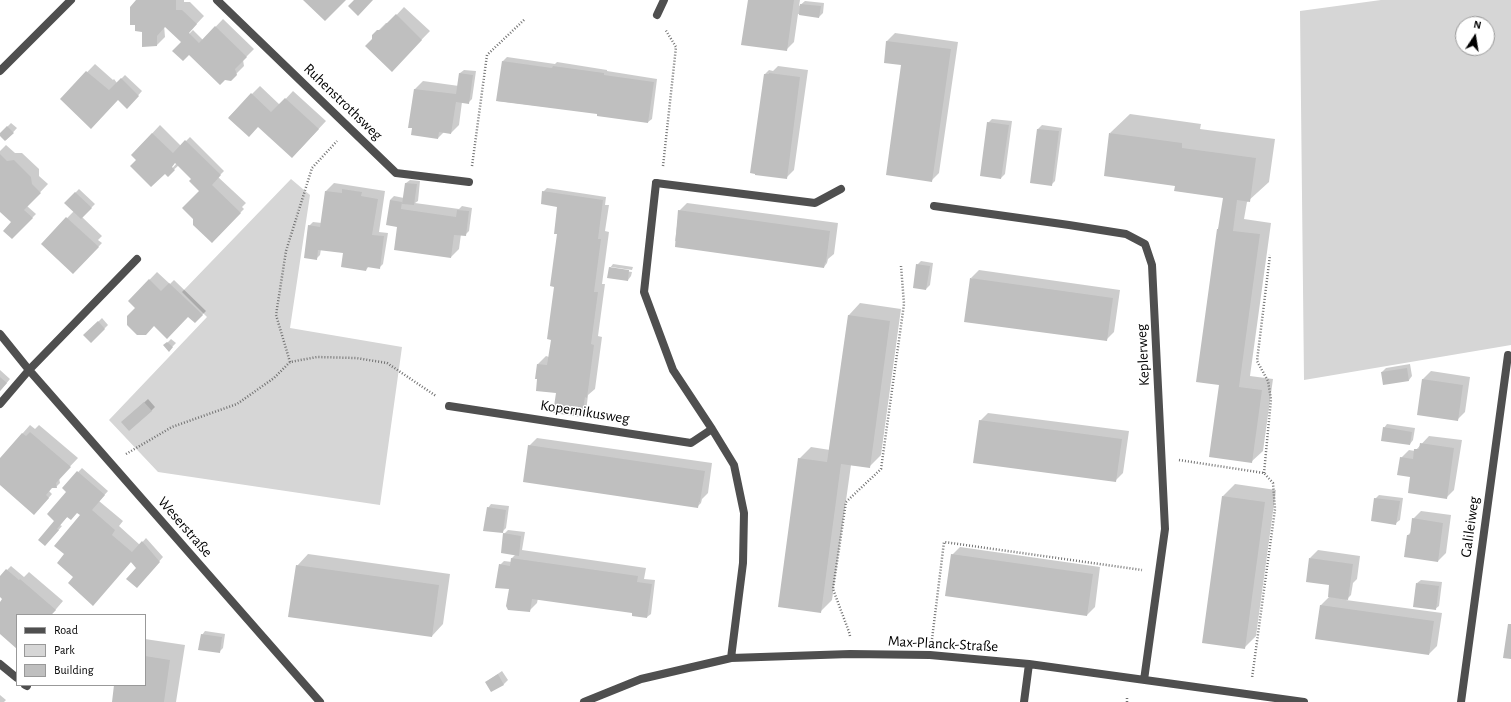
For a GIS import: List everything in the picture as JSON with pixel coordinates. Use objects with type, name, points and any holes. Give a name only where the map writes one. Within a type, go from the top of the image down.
[{"type":"street","points":[[0,71],[71,0]]},
{"type":"street","name":"Ruhenstrothsweg","points":[[217,0],[396,173],[470,182]]},
{"type":"street","points":[[657,15],[664,0]]},
{"type":"street","points":[[731,658],[743,563],[744,514],[734,465],[673,370],[644,292],[656,183],[815,203],[841,189]]},
{"type":"street","name":"Keplerweg","points":[[934,206],[1069,224],[1126,234],[1145,244],[1152,265],[1164,528],[1144,680]]},
{"type":"street","points":[[0,404],[29,370],[137,259]]},
{"type":"street","name":"Weserstraße","points":[[0,334],[29,370],[320,702]]},
{"type":"street","name":"Galileiweg","points":[[1461,702],[1508,356]]},
{"type":"street","name":"Kopernikusweg","points":[[449,406],[691,443],[712,429]]},
{"type":"street","name":"Max-Planck-Straße","points":[[584,702],[641,679],[731,658],[850,654],[930,655],[1030,664],[1304,702]]},
{"type":"street","points":[[0,664],[16,677]]},
{"type":"street","points":[[1024,702],[1030,664]]},
{"type":"path","points":[[656,183],[662,173],[676,48],[657,15]]},
{"type":"path","points":[[470,182],[487,55],[525,19]]},
{"type":"path","points":[[290,362],[276,315],[286,251],[312,168],[349,127]]},
{"type":"path","points":[[1264,473],[1271,399],[1268,381],[1257,361],[1270,255]]},
{"type":"path","points":[[850,654],[850,632],[833,589],[846,502],[881,469],[904,304],[901,266]]},
{"type":"path","points":[[110,463],[172,427],[237,404],[274,378],[290,362],[317,357],[356,358],[388,363],[449,406]]},
{"type":"path","points":[[1162,458],[1264,473],[1273,483],[1276,509],[1250,695]]},
{"type":"path","points":[[930,655],[944,542],[1158,572]]},
{"type":"green space","points":[[1381,0],[1511,0],[1511,345],[1304,380],[1300,11]]},
{"type":"green space","points":[[291,179],[310,195],[290,328],[402,347],[380,505],[158,472],[109,420],[207,317],[182,292]]},
{"type":"building","points":[[136,0],[176,0],[176,10],[182,10],[197,24],[189,33],[199,43],[215,26],[247,57],[235,69],[237,75],[231,81],[225,80],[220,85],[189,55],[183,61],[172,51],[181,42],[165,27],[157,36],[157,46],[142,47],[142,32],[135,31],[135,25],[130,25],[130,7]]},
{"type":"building","points":[[303,0],[346,0],[325,21]]},
{"type":"building","points":[[354,0],[373,0],[358,16],[348,6]]},
{"type":"building","points":[[748,0],[794,0],[787,51],[741,45]]},
{"type":"building","points":[[800,4],[821,6],[819,18],[799,15]]},
{"type":"building","points":[[396,14],[422,40],[392,72],[365,46],[372,39],[372,35],[377,30],[380,30]]},
{"type":"building","points":[[886,41],[951,49],[932,182],[886,175],[901,65],[884,63]]},
{"type":"building","points":[[502,61],[604,73],[604,75],[654,82],[648,123],[597,116],[597,114],[496,101]]},
{"type":"building","points":[[86,71],[109,90],[121,78],[139,96],[127,109],[118,100],[91,129],[60,99]]},
{"type":"building","points":[[459,73],[473,75],[469,104],[456,102],[451,134],[439,132],[438,139],[411,135],[412,128],[408,128],[414,89],[456,94]]},
{"type":"building","points":[[769,73],[800,77],[787,179],[750,173],[764,74]]},
{"type":"building","points":[[251,93],[271,112],[285,98],[319,129],[292,158],[258,127],[249,137],[228,118]]},
{"type":"building","points":[[987,122],[1009,125],[1001,179],[980,176]]},
{"type":"building","points":[[7,126],[14,133],[5,141],[0,136],[0,133]]},
{"type":"building","points":[[1037,129],[1059,131],[1052,186],[1030,183]]},
{"type":"building","points":[[152,133],[173,153],[185,140],[221,175],[212,185],[241,213],[212,243],[193,225],[193,219],[182,208],[199,191],[189,181],[191,179],[175,163],[172,167],[175,170],[168,177],[165,174],[151,187],[130,166],[136,160],[131,155]]},
{"type":"building","points":[[1109,133],[1182,143],[1182,148],[1256,158],[1250,202],[1237,200],[1233,231],[1260,234],[1239,387],[1262,390],[1252,463],[1209,457],[1219,385],[1196,382],[1217,229],[1223,198],[1174,191],[1175,186],[1104,176]]},
{"type":"building","points":[[0,154],[7,161],[14,160],[31,177],[32,184],[41,193],[24,210],[33,218],[12,239],[3,231],[11,222],[0,212]]},
{"type":"building","points":[[405,183],[417,184],[414,205],[402,204]]},
{"type":"building","points":[[342,189],[362,192],[361,196],[378,199],[372,235],[384,236],[380,269],[367,267],[366,271],[341,267],[343,253],[318,250],[317,260],[304,258],[308,225],[320,227],[325,191],[342,193]]},
{"type":"building","points":[[542,191],[603,200],[598,239],[601,239],[594,292],[598,292],[591,344],[594,345],[587,398],[585,397],[582,417],[553,413],[556,393],[536,391],[537,379],[535,379],[537,364],[547,365],[551,340],[547,339],[554,287],[550,286],[557,234],[554,234],[557,207],[541,204]]},
{"type":"building","points":[[75,192],[92,208],[81,219],[64,203]]},
{"type":"building","points":[[390,200],[402,202],[401,209],[456,217],[457,210],[469,211],[466,236],[454,235],[451,258],[394,250],[397,227],[386,225]]},
{"type":"building","points":[[678,210],[830,231],[826,263],[825,262],[824,268],[675,247]]},
{"type":"building","points":[[66,217],[99,247],[73,274],[41,244]]},
{"type":"building","points":[[916,264],[930,266],[926,290],[913,288]]},
{"type":"building","points":[[609,267],[629,270],[628,281],[607,278]]},
{"type":"building","points":[[970,278],[1113,298],[1107,341],[964,322]]},
{"type":"building","points":[[149,279],[161,291],[169,283],[203,315],[195,323],[188,317],[167,339],[154,326],[146,335],[137,335],[127,325],[127,316],[135,308],[128,301]]},
{"type":"building","points":[[848,315],[890,321],[870,468],[841,464],[821,613],[778,607],[798,458],[827,462]]},
{"type":"building","points":[[98,321],[105,329],[91,343],[83,335]]},
{"type":"building","points":[[167,342],[173,347],[169,352],[163,345]]},
{"type":"building","points":[[1407,368],[1409,381],[1383,385],[1381,372]]},
{"type":"building","points":[[0,377],[7,383],[0,391]]},
{"type":"building","points":[[1422,379],[1463,385],[1458,421],[1417,415]]},
{"type":"building","points":[[144,402],[152,411],[129,431],[121,422]]},
{"type":"building","points":[[979,420],[1122,439],[1116,482],[973,463]]},
{"type":"building","points":[[1383,427],[1412,432],[1410,445],[1381,441]]},
{"type":"building","points":[[30,432],[71,467],[56,483],[57,488],[52,488],[46,495],[49,498],[34,515],[0,485],[0,458],[22,433],[26,436]]},
{"type":"building","points":[[1420,443],[1454,448],[1447,499],[1408,493],[1410,477],[1397,475],[1400,457],[1413,459],[1414,449],[1419,449]]},
{"type":"building","points":[[528,445],[705,471],[698,508],[523,482]]},
{"type":"building","points":[[77,471],[105,495],[92,510],[115,530],[112,535],[132,552],[142,541],[160,562],[137,588],[126,579],[136,568],[131,562],[93,606],[68,583],[73,577],[57,563],[64,554],[54,546],[80,515],[77,513],[71,520],[67,517],[57,529],[59,530],[45,546],[38,540],[54,521],[47,514],[66,492],[62,488]]},
{"type":"building","points":[[1222,496],[1265,502],[1245,649],[1202,643]]},
{"type":"building","points":[[1374,498],[1400,501],[1396,525],[1371,521]]},
{"type":"building","points":[[487,507],[506,510],[503,533],[483,531]]},
{"type":"building","points":[[1412,518],[1443,523],[1438,562],[1404,557],[1407,535],[1410,535]]},
{"type":"building","points":[[503,533],[521,536],[519,556],[501,553]]},
{"type":"building","points":[[951,554],[1093,574],[1087,616],[945,596]]},
{"type":"building","points":[[511,558],[638,576],[637,582],[652,584],[647,618],[632,616],[632,613],[532,599],[530,612],[508,610],[506,606],[509,589],[495,588],[499,564],[510,566]]},
{"type":"building","points":[[1309,558],[1353,564],[1348,600],[1328,597],[1329,585],[1306,582]]},
{"type":"building","points":[[296,565],[439,585],[432,637],[288,617]]},
{"type":"building","points":[[6,569],[56,610],[52,614],[16,614],[16,648],[0,634],[0,602],[2,599],[0,597],[0,576]]},
{"type":"building","points":[[1416,583],[1439,586],[1436,610],[1413,607]]},
{"type":"building","points":[[1320,605],[1434,621],[1429,655],[1315,639]]},
{"type":"building","points":[[1508,624],[1511,624],[1511,659],[1503,658]]},
{"type":"building","points":[[201,634],[222,637],[220,653],[198,650]]},
{"type":"building","points":[[146,656],[170,660],[164,702],[112,702],[114,686],[146,686]]},
{"type":"building","points":[[498,674],[504,685],[491,692],[485,682]]}]
